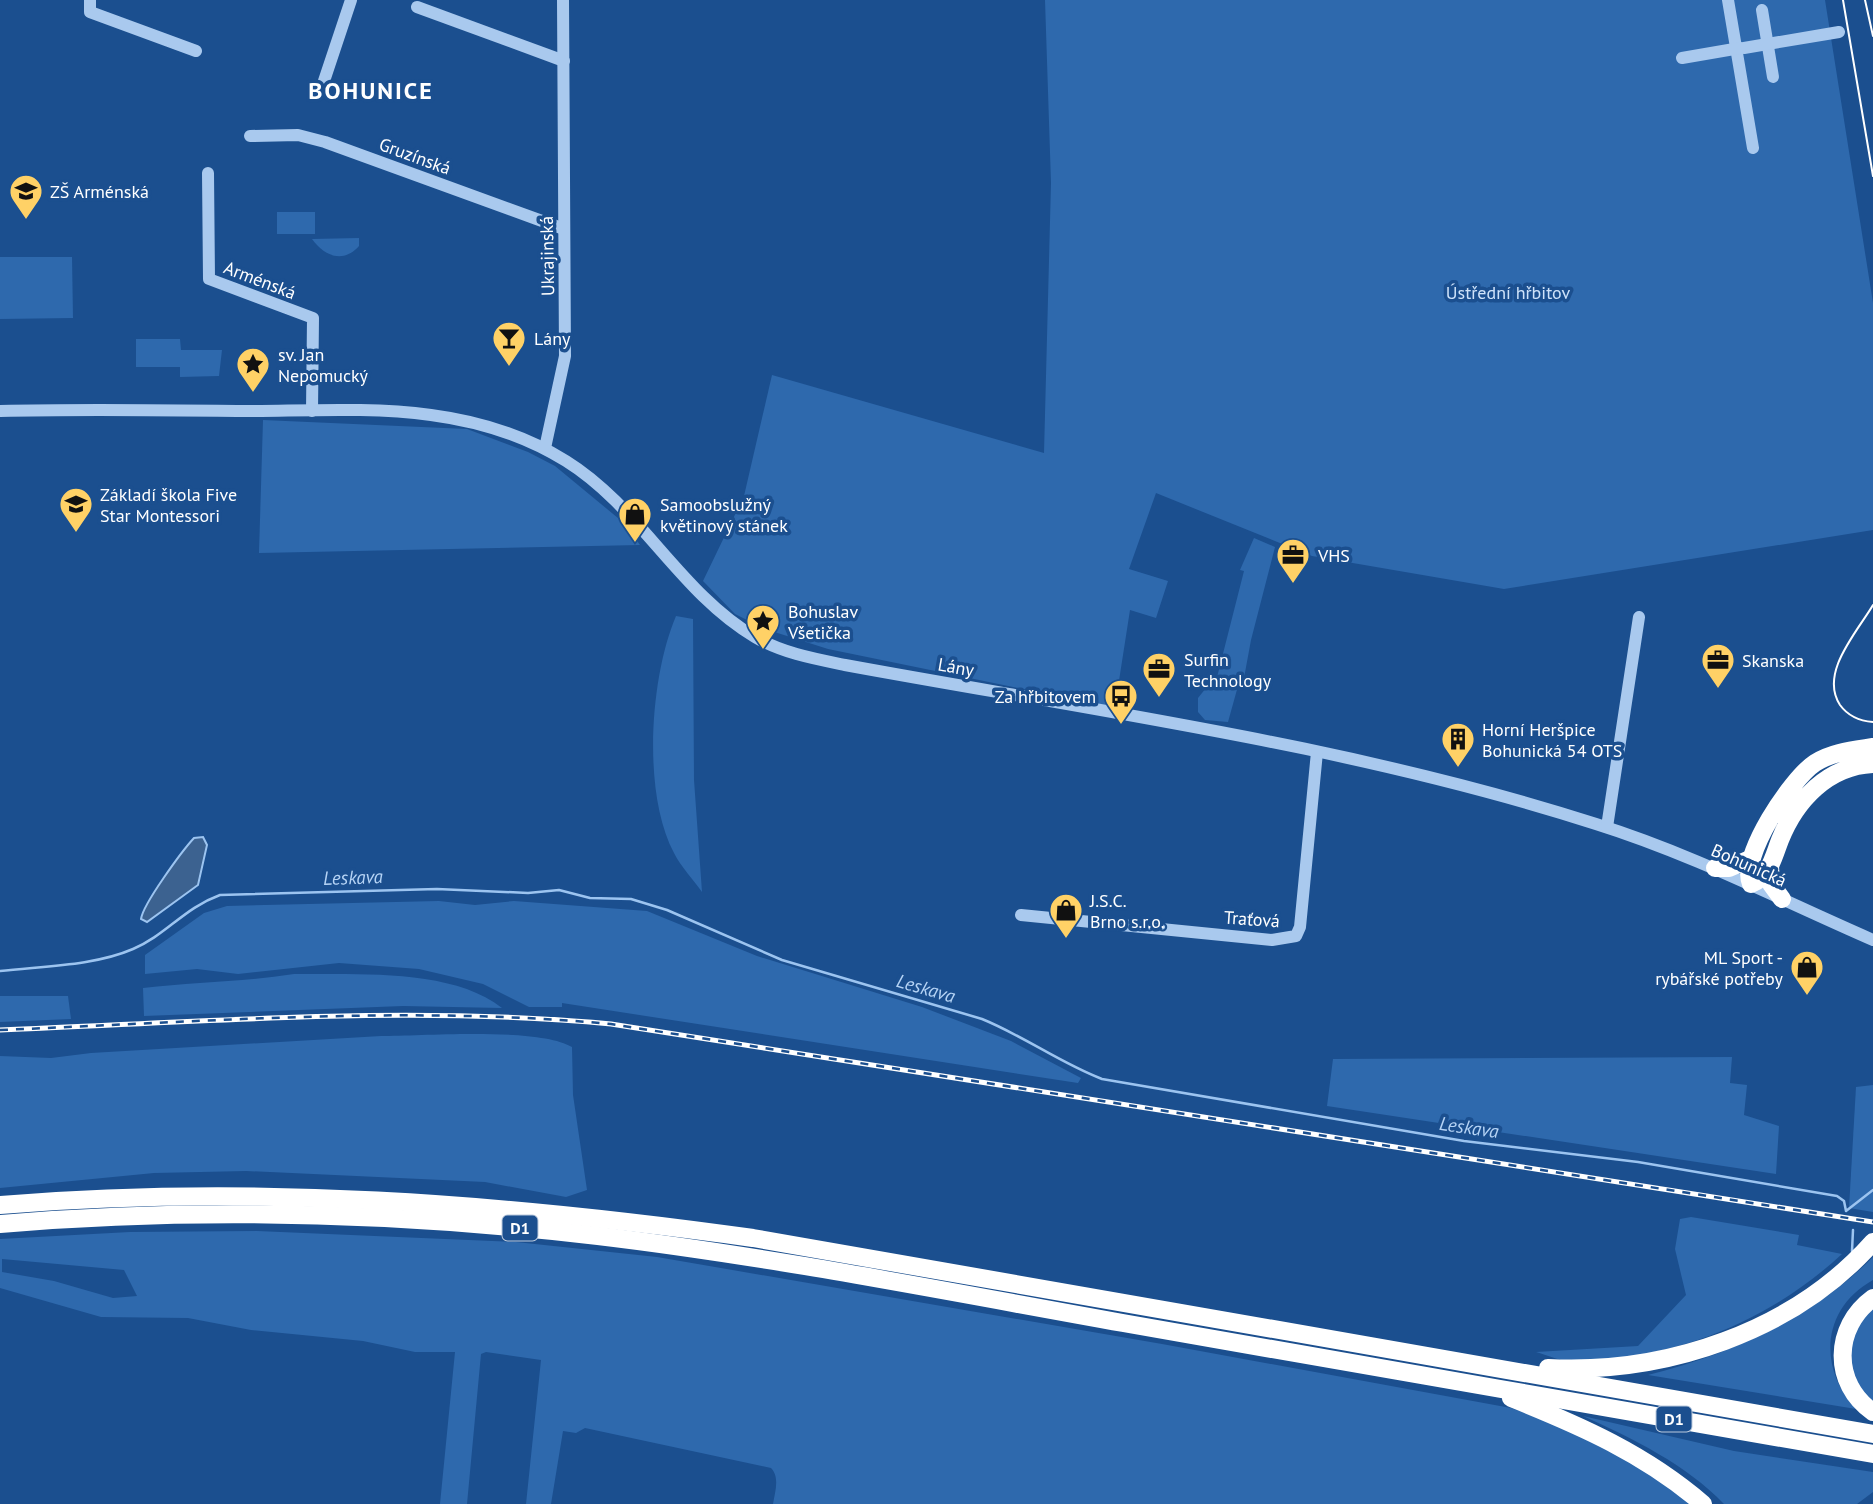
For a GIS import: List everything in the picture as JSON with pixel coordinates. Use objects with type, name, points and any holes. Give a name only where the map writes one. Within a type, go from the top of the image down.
[{"type":"highway","points":[[1873,747],[1831,755],[1806,771],[1787,792],[1750,859],[1747,875],[1751,884],[1760,880],[1770,866],[1793,815],[1813,789],[1845,769],[1873,764]]},
{"type":"highway","points":[[1715,868],[1729,868],[1750,859]]},
{"type":"highway","points":[[1770,866],[1771,884],[1782,899]]},
{"type":"highway","name":"D1","points":[[0,1205],[173,1196],[302,1195],[588,1216],[765,1240],[1873,1434]]},
{"type":"highway","name":"D1","points":[[0,1224],[171,1215],[303,1215],[602,1236],[846,1274],[1873,1454]]},
{"type":"highway","points":[[1478,1365],[1605,1368],[1672,1358],[1739,1335],[1783,1312],[1833,1278],[1873,1242]]},
{"type":"highway","points":[[1873,1298],[1858,1311],[1849,1325],[1843,1343],[1842,1361],[1852,1392],[1873,1412]]},
{"type":"highway","points":[[1476,1384],[1616,1443],[1664,1473],[1703,1504]]},
{"type":"street","points":[[90,0],[90,12],[196,51]]},
{"type":"street","points":[[323,84],[351,0]]},
{"type":"street","name":"Ukrajinská","points":[[545,448],[565,356],[564,0]]},
{"type":"street","points":[[1728,0],[1740,48],[1753,148]]},
{"type":"street","points":[[417,7],[564,61]]},
{"type":"street","points":[[1762,10],[1773,77]]},
{"type":"street","points":[[1682,58],[1839,32]]},
{"type":"street","name":"Gruzínská","points":[[250,136],[298,135],[326,142],[564,229]]},
{"type":"street","name":"Arménská","points":[[208,173],[209,279],[313,318],[312,411]]},
{"type":"street","name":"Lány","points":[[0,411],[312,411],[450,416],[500,429],[545,448],[577,468],[608,494],[725,615],[755,637],[776,647],[827,662],[1317,752],[1395,769]]},
{"type":"street","points":[[1607,827],[1639,617]]},
{"type":"street","name":"Traťová","points":[[1021,915],[1272,940],[1296,936],[1300,927],[1317,752]]},
{"type":"street","name":"Bohunická","points":[[1395,769],[1607,827],[1715,868],[1873,940]]},
{"type":"green space","name":"Ústřední hřbitov","points":[[1045,0],[1825,0],[1873,303],[1873,530],[1504,589],[1312,556],[1156,493],[1129,569],[1168,581],[1156,618],[1130,610],[1116,700],[1133,703],[1131,711],[828,649],[765,629],[735,614],[703,581],[744,496],[772,375],[1044,453],[1051,183]]},
{"type":"green space","points":[[277,212],[315,212],[315,234],[277,234]]},
{"type":"green space","points":[[359,238],[359,246],[353,252],[340,256],[322,250],[312,239]]},
{"type":"green space","points":[[0,257],[72,257],[73,318],[0,319]]},
{"type":"green space","points":[[136,339],[180,339],[181,350],[222,350],[219,376],[180,377],[180,367],[136,367]]},
{"type":"green space","points":[[263,420],[467,429],[528,452],[555,466],[624,523],[640,545],[259,553]]},
{"type":"green space","points":[[1254,538],[1275,547],[1244,678],[1238,686],[1228,722],[1205,720],[1198,712],[1198,698],[1206,688],[1214,689],[1244,571],[1240,570]]},
{"type":"green space","points":[[676,616],[693,619],[694,780],[702,892],[674,853],[664,828],[657,799],[654,768],[653,735],[660,670]]},
{"type":"green space","points":[[439,901],[475,905],[514,901],[647,911],[757,956],[922,1007],[1011,1041],[1081,1078],[1078,1083],[562,1003],[562,1007],[529,1007],[483,984],[419,969],[339,963],[238,974],[197,969],[145,974],[145,955],[204,913],[227,906]]},
{"type":"green space","points":[[294,974],[402,976],[430,980],[481,995],[502,1008],[403,1006],[144,1016],[143,988]]},
{"type":"green space","points":[[0,996],[68,996],[71,1019],[0,1022]]},
{"type":"green space","points":[[508,1035],[556,1041],[572,1047],[573,1095],[587,1190],[566,1197],[485,1182],[246,1171],[154,1173],[0,1188],[0,1056],[51,1058],[91,1053],[381,1036]]},
{"type":"green space","points":[[1732,1057],[1730,1083],[1747,1085],[1744,1115],[1779,1126],[1776,1174],[1327,1106],[1333,1059]]},
{"type":"green space","points":[[1873,1085],[1873,1212],[1849,1208],[1856,1087]]},
{"type":"green space","points":[[1691,1217],[1799,1235],[1797,1245],[1842,1254],[1791,1294],[1734,1326],[1704,1338],[1642,1354],[1586,1362],[1567,1361],[1536,1352],[1638,1346],[1686,1295],[1675,1249],[1680,1219]]},
{"type":"green space","points":[[257,1231],[516,1242],[657,1257],[1162,1344],[1511,1408],[1596,1439],[1665,1481],[1692,1504],[773,1504],[776,1480],[771,1468],[585,1428],[576,1433],[563,1431],[551,1504],[526,1504],[541,1360],[486,1352],[481,1354],[467,1504],[440,1504],[455,1352],[415,1352],[363,1341],[251,1330],[188,1318],[101,1317],[0,1288],[0,1239],[130,1232]],"holes":[[[2,1259],[124,1270],[137,1296],[113,1298],[54,1281],[2,1272]]]},
{"type":"green space","points":[[1873,1257],[1873,1280],[1856,1292],[1843,1307],[1831,1340],[1835,1376],[1856,1409],[1648,1375],[1710,1356],[1769,1331],[1824,1298]]},
{"type":"green space","points":[[1873,1302],[1873,1402],[1857,1385],[1853,1376],[1851,1355],[1854,1321]]},
{"type":"green space","points":[[1583,1416],[1734,1451],[1873,1472],[1873,1492],[1857,1504],[1724,1504],[1676,1465],[1639,1443]]},
{"type":"shaded area","points":[[203,837],[207,845],[198,885],[147,922],[141,919],[155,890],[181,854],[194,838]]},
{"type":"waterway","name":"Leskava","points":[[0,971],[85,962],[118,955],[145,943],[196,907],[220,895],[437,889],[528,893],[559,890],[590,898],[631,899],[667,910],[782,960],[982,1019],[1102,1079],[1464,1141],[1638,1162],[1837,1196],[1844,1201],[1846,1211],[1873,1190]]},
{"type":"waterway","name":"Leskava","points":[[1852,1251],[1853,1230]]},
{"type":"tram line","points":[[1843,0],[1873,176]]},
{"type":"tram line","points":[[1865,0],[1873,36]]},
{"type":"tram line","points":[[1873,605],[1843,653],[1834,680],[1835,693],[1843,709],[1855,717],[1873,722]]},
{"type":"railway","points":[[0,1030],[382,1015],[535,1018],[611,1024],[1873,1222]]},
{"type":"place","name":"ZŠ Arménská","points":[[26,221]]},
{"type":"place","name":"Lány","points":[[509,368]]},
{"type":"place","name":"sv. Jan Nepomucký","points":[[253,394]]},
{"type":"place","name":"Základí škola Five Star Montessori","points":[[76,534]]},
{"type":"place","name":"Samoobslužný květinový stánek","points":[[635,544]]},
{"type":"place","name":"VHS","points":[[1293,585]]},
{"type":"place","name":"Bohuslav Všetička","points":[[763,651]]},
{"type":"place","name":"Skanska","points":[[1718,690]]},
{"type":"place","name":"Surfin Technology","points":[[1159,699]]},
{"type":"place","name":"Za hřbitovem","points":[[1121,726]]},
{"type":"place","name":"Horní Heršpice Bohunická 54 OTS","points":[[1458,769]]},
{"type":"place","name":"J.S.C. Brno s.r.o.","points":[[1066,940]]},
{"type":"place","name":"ML Sport - rybářské potřeby","points":[[1807,997]]},
{"type":"district","name":"BOHUNICE","points":[[371,90]]}]
